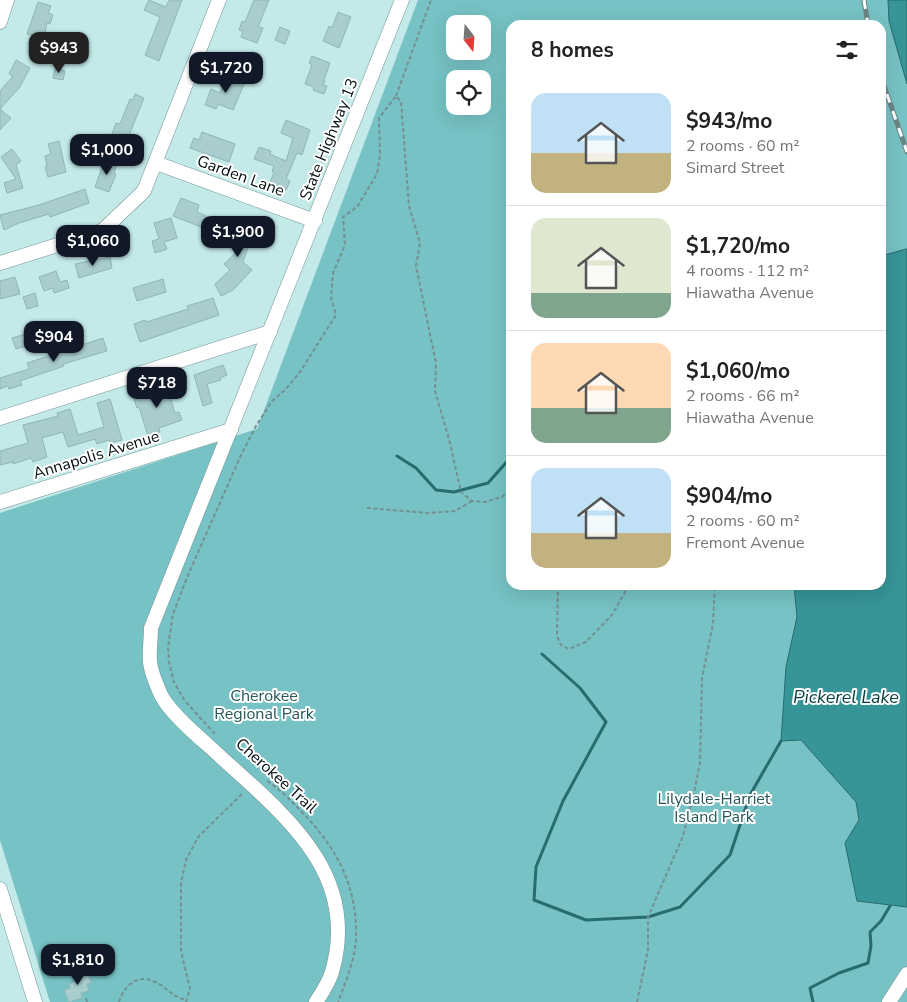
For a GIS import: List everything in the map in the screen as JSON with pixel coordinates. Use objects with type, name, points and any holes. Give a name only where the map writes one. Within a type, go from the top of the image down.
[{"type":"street","points":[[0,22],[7,0]]},
{"type":"street","points":[[0,263],[102,231],[144,191],[219,0]]},
{"type":"street","name":"State Highway 13","points":[[316,1002],[332,973],[338,938],[334,894],[323,868],[306,841],[265,799],[185,724],[161,696],[150,663],[152,628],[402,0]]},
{"type":"street","name":"Garden Lane","points":[[156,163],[315,220]]},
{"type":"street","points":[[0,418],[270,332]]},
{"type":"street","name":"Annapolis Avenue","points":[[0,502],[230,430]]},
{"type":"street","points":[[0,890],[35,1002]]},
{"type":"street","points":[[889,1002],[907,974]]},
{"type":"path","points":[[431,0],[396,96],[402,102],[408,198],[420,243],[416,266],[436,363],[436,391],[461,492],[472,501]]},
{"type":"path","name":"Cherokee Trail","points":[[219,738],[193,711],[179,691],[171,672],[168,646],[173,614],[241,454],[272,401],[285,390],[300,372],[336,315],[331,298],[333,273],[345,245],[343,217],[357,207],[377,174],[380,156],[379,118],[396,96]]},
{"type":"path","points":[[234,452],[241,454]]},
{"type":"path","points":[[366,508],[428,513],[455,511],[472,501],[485,502],[502,497],[506,493]]},
{"type":"path","points":[[558,590],[557,636],[561,645],[569,649],[586,642],[612,615],[626,590]]},
{"type":"path","points":[[637,1002],[648,950],[648,917],[683,836],[696,788],[700,763],[702,678],[713,624],[715,590]]},
{"type":"path","name":"Cherokee Trail","points":[[266,780],[287,796],[314,824],[330,844],[346,877],[356,921],[356,942],[346,981],[338,1002]]},
{"type":"path","points":[[119,1002],[122,992],[127,985],[144,979],[155,981],[176,998],[186,1001],[190,989],[181,951],[181,883],[186,860],[198,837],[243,793]]},
{"type":"path","points":[[86,998],[87,1002]]},
{"type":"green space","points":[[418,0],[907,0],[907,1002],[50,1002],[0,840],[0,513],[257,429]]},
{"type":"water","points":[[888,0],[907,0],[907,84],[889,21]]},
{"type":"water","name":"Pickerel Lake","points":[[907,249],[907,907],[857,901],[845,843],[859,820],[856,802],[801,740],[781,741],[786,667],[797,617],[794,590],[886,590],[886,255]]},
{"type":"building","points":[[149,0],[166,7],[169,0],[182,0],[159,61],[145,55],[160,17],[144,10]]},
{"type":"building","points":[[254,0],[269,0],[258,27],[263,28],[257,43],[241,37],[243,31],[239,30],[242,21],[245,22]]},
{"type":"building","points":[[38,2],[51,6],[48,13],[53,15],[50,24],[47,23],[44,38],[27,34]]},
{"type":"building","points":[[338,12],[351,17],[339,48],[323,41],[329,26],[332,28]]},
{"type":"building","points":[[280,27],[290,31],[285,44],[275,40]]},
{"type":"building","points":[[312,56],[330,63],[323,85],[327,86],[324,94],[313,90],[314,87],[305,84],[312,65],[309,63]]},
{"type":"building","points":[[16,60],[30,68],[19,88],[0,109],[0,91],[13,76],[9,74]]},
{"type":"building","points":[[55,68],[65,71],[63,80],[53,78]]},
{"type":"building","points":[[228,75],[245,82],[233,110],[218,104],[216,109],[205,105],[211,89],[220,93]]},
{"type":"building","points":[[135,94],[144,98],[124,148],[109,142],[116,123],[120,124],[130,99],[133,100]]},
{"type":"building","points":[[0,109],[11,118],[0,130]]},
{"type":"building","points":[[286,120],[310,130],[302,155],[297,153],[286,179],[290,181],[286,190],[270,183],[274,166],[254,159],[259,147],[271,151],[270,154],[286,161],[293,138],[281,133]]},
{"type":"building","points":[[202,132],[235,144],[229,162],[190,148],[194,138],[199,140]]},
{"type":"building","points":[[59,141],[66,172],[48,177],[45,167],[47,166],[45,156],[51,154],[48,144]]},
{"type":"building","points":[[12,149],[21,161],[16,165],[23,188],[7,193],[4,183],[16,179],[1,157]]},
{"type":"building","points":[[105,159],[117,163],[114,173],[116,174],[109,192],[95,187]]},
{"type":"building","points":[[85,189],[89,203],[50,217],[49,214],[19,223],[4,230],[0,215],[39,205]]},
{"type":"building","points":[[181,198],[199,205],[197,212],[206,216],[201,227],[173,216]]},
{"type":"building","points":[[171,218],[177,238],[164,242],[167,249],[155,253],[152,241],[159,239],[154,223]]},
{"type":"building","points":[[239,218],[255,226],[253,232],[258,234],[254,246],[249,245],[243,262],[252,270],[233,290],[221,296],[215,284],[230,270],[224,264],[241,248],[230,244]]},
{"type":"building","points":[[110,257],[112,268],[79,278],[75,264]]},
{"type":"building","points":[[56,271],[60,282],[67,280],[69,288],[54,293],[53,288],[44,291],[39,277]]},
{"type":"building","points":[[15,277],[20,294],[0,299],[0,281]]},
{"type":"building","points":[[163,279],[166,292],[137,301],[133,288]]},
{"type":"building","points":[[35,293],[38,306],[27,309],[23,297]]},
{"type":"building","points":[[213,298],[219,315],[140,342],[134,324],[188,309],[187,306]]},
{"type":"building","points":[[26,334],[29,345],[16,349],[12,338]]},
{"type":"building","points":[[103,338],[107,351],[63,364],[64,366],[20,381],[22,385],[9,389],[8,386],[0,389],[0,378],[29,369],[27,363]]},
{"type":"building","points":[[223,365],[227,375],[220,378],[221,380],[207,384],[212,403],[203,406],[194,375]]},
{"type":"building","points":[[166,384],[175,413],[179,412],[182,420],[159,428],[160,432],[148,436],[139,407],[137,408],[133,396]]},
{"type":"building","points":[[110,399],[122,440],[110,443],[109,440],[97,444],[95,439],[68,447],[63,432],[42,438],[47,457],[33,462],[31,458],[13,464],[13,462],[0,465],[0,451],[28,443],[23,425],[58,416],[57,413],[70,409],[78,435],[104,427],[97,403]]},
{"type":"building","points":[[85,969],[92,983],[87,984],[89,991],[81,993],[82,998],[69,1002],[64,990],[70,988],[69,984],[76,981],[74,974]]},
{"type":"waterway","points":[[397,456],[416,468],[436,490],[454,492],[488,483],[506,463]]},
{"type":"waterway","points":[[542,654],[580,688],[606,722],[563,801],[536,867],[534,900],[586,920],[648,917],[680,907],[730,855],[750,795],[781,741]]},
{"type":"waterway","points":[[813,1002],[810,988],[839,973],[868,963],[871,946],[870,932],[881,921],[890,906]]},
{"type":"railway","points":[[864,0],[867,20]]},
{"type":"railway","points":[[886,91],[907,152]]},
{"type":"park label","name":"Cherokee Regional Park","points":[[264,704]]},
{"type":"park label","name":"Lilydale-Harriet Island Park","points":[[714,807]]}]
